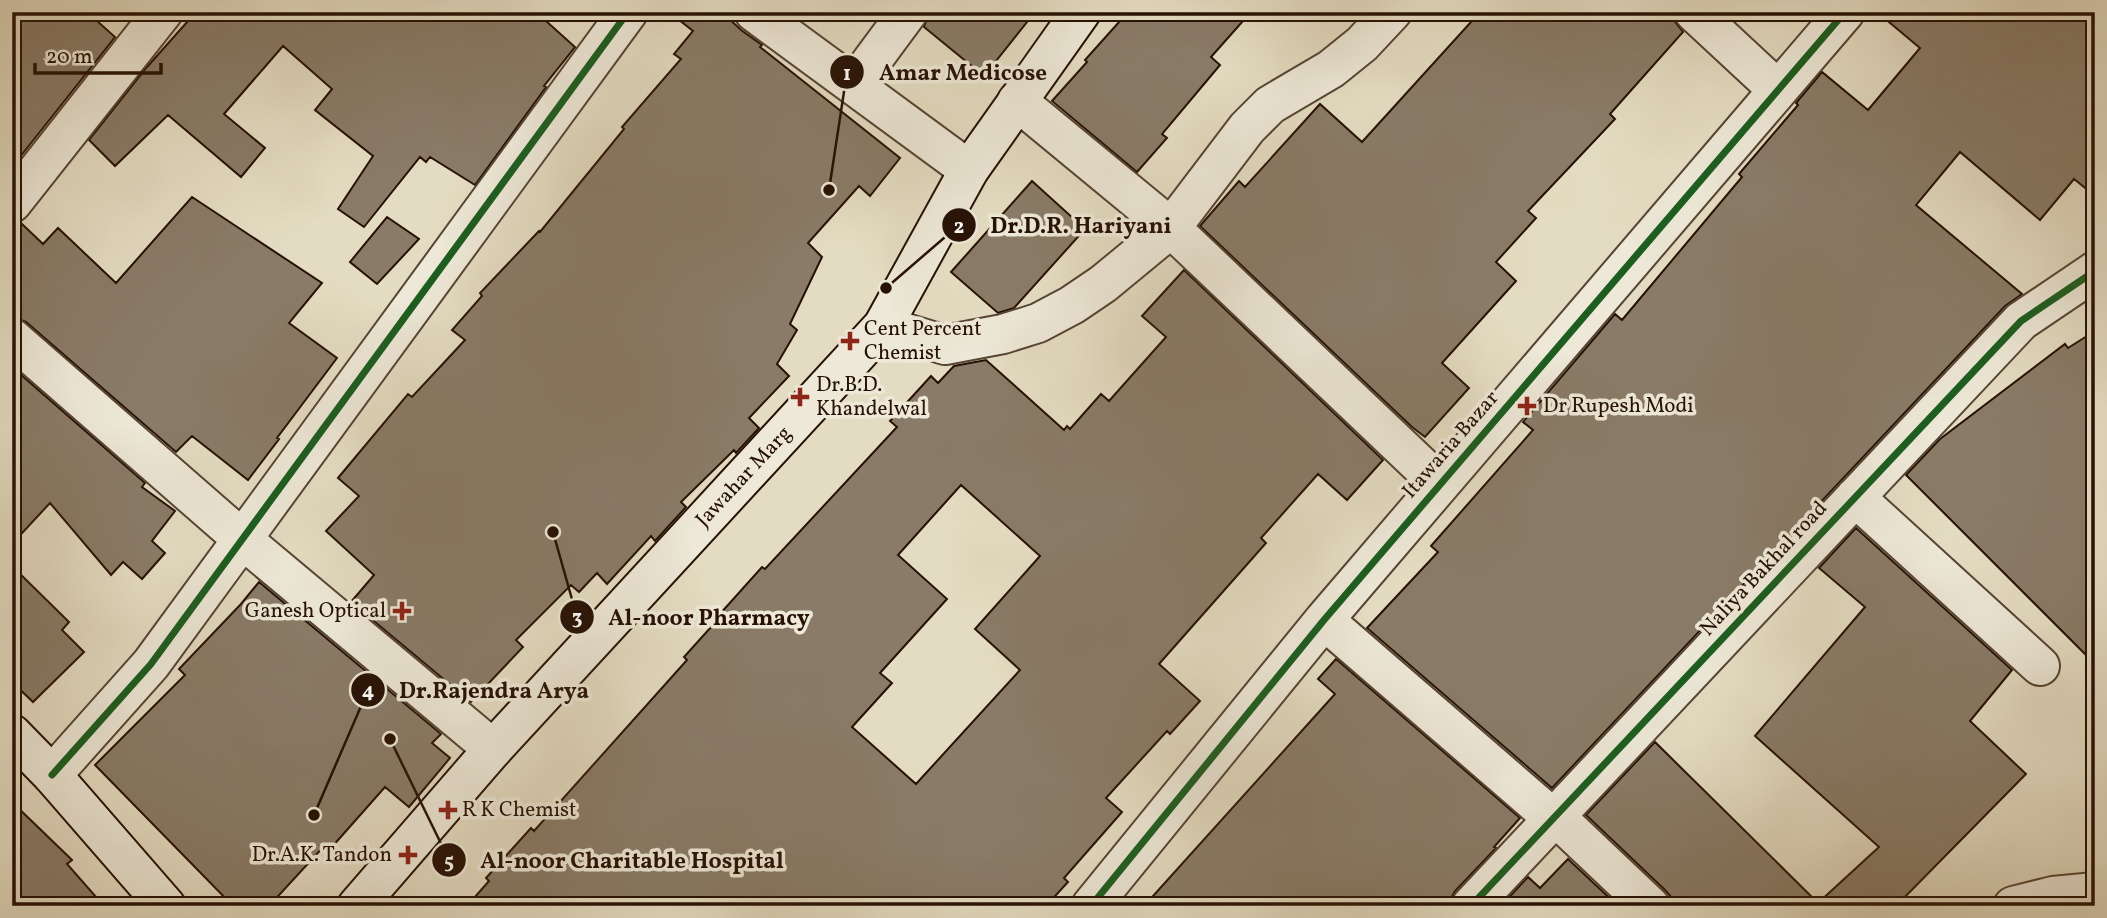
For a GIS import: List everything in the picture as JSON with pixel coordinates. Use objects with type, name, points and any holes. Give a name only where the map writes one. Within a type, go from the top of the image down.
[{"type":"street","points":[[12,203],[163,12]]},
{"type":"street","points":[[52,775],[151,664],[628,12]]},
{"type":"street","points":[[754,12],[969,170]]},
{"type":"street","points":[[854,85],[908,12]]},
{"type":"street","name":"Jawahar Marg","points":[[357,906],[493,749],[883,326],[969,170],[1081,12]]},
{"type":"street","points":[[883,326],[945,345],[1003,334],[1038,323],[1072,306],[1171,228],[1247,128],[1270,105],[1331,69],[1362,44],[1392,12]]},
{"type":"street","points":[[1694,12],[1778,90]]},
{"type":"street","name":"Itawaria Bazar","points":[[1091,906],[1324,620],[1845,12]]},
{"type":"street","points":[[1017,102],[1171,228],[1440,484]]},
{"type":"street","name":"Naliya Bakhal road","points":[[1471,906],[2021,321],[2095,271]]},
{"type":"street","points":[[12,338],[242,539],[493,749]]},
{"type":"street","points":[[1856,497],[2040,666]]},
{"type":"street","points":[[1324,620],[1555,818],[1650,906]]},
{"type":"street","points":[[12,734],[52,775],[166,906]]},
{"type":"street","points":[[2013,906],[2053,896],[2095,891]]},
{"type":"building","points":[[12,12],[87,12],[115,37],[12,167]]},
{"type":"building","points":[[196,12],[536,12],[575,47],[544,86],[546,87],[475,185],[430,157],[426,162],[420,157],[364,227],[338,209],[373,156],[315,110],[332,89],[283,46],[224,114],[265,148],[241,177],[168,115],[115,166],[89,140],[147,67]]},
{"type":"building","points":[[669,12],[722,12],[762,45],[760,47],[900,158],[870,196],[859,186],[808,243],[822,257],[790,324],[797,330],[777,364],[789,376],[749,418],[759,428],[736,453],[734,450],[681,502],[686,507],[655,541],[651,536],[607,584],[597,573],[579,592],[571,585],[516,640],[523,647],[471,702],[351,602],[374,575],[326,531],[359,496],[338,478],[408,394],[412,397],[465,340],[452,330],[482,296],[480,293],[540,232],[624,129],[622,127],[681,59],[674,54],[693,31]]},
{"type":"building","points":[[929,12],[1035,12],[984,76],[924,27]]},
{"type":"building","points":[[1128,12],[1251,12],[1211,57],[1220,65],[1162,134],[1167,138],[1137,172],[1052,101]]},
{"type":"building","points":[[1480,12],[1671,12],[1683,32],[1610,114],[1615,119],[1528,211],[1536,218],[1496,262],[1516,281],[1442,363],[1469,388],[1425,437],[1200,226],[1239,181],[1245,187],[1320,104],[1362,142]]},
{"type":"building","points":[[1877,12],[2095,12],[2095,196],[2074,179],[2040,220],[1960,152],[1916,205],[2022,294],[2005,306],[1552,788],[1367,628],[1438,552],[1431,546],[1533,430],[1523,422],[1615,314],[1622,320],[1742,177],[1739,174],[1798,105],[1796,103],[1822,72],[1868,110],[1920,48]]},
{"type":"building","points":[[1032,181],[1085,229],[1014,308],[998,313],[951,272]]},
{"type":"building","points":[[192,197],[322,283],[289,323],[337,358],[248,480],[192,436],[176,452],[26,322],[12,317],[12,224],[21,223],[43,244],[58,228],[116,283]]},
{"type":"building","points":[[387,217],[419,239],[377,284],[350,262]]},
{"type":"building","points":[[1184,270],[1383,460],[1347,500],[1318,474],[1261,538],[1266,543],[1159,664],[1200,701],[1170,734],[1167,731],[1106,798],[1122,812],[1064,878],[1068,882],[1046,906],[467,906],[489,881],[486,878],[531,828],[534,831],[687,660],[684,657],[762,567],[765,569],[897,427],[890,421],[931,376],[938,383],[954,366],[986,360],[1064,430],[1067,426],[1070,429],[1101,394],[1109,401],[1166,337],[1142,316]],"holes":[[[961,485],[1040,556],[975,629],[1020,670],[916,784],[852,727],[892,683],[880,673],[947,599],[898,555]]]},
{"type":"building","points":[[2095,331],[2095,664],[1906,475],[1940,439],[2065,344],[2068,348]]},
{"type":"building","points":[[12,367],[145,483],[142,487],[175,511],[152,541],[165,553],[142,579],[123,562],[111,575],[50,503],[12,544]]},
{"type":"building","points":[[1856,528],[2012,670],[1970,721],[2026,774],[1896,906],[1679,906],[1586,815],[1655,742],[1818,903],[1879,847],[1755,736],[1865,607],[1819,568]]},
{"type":"building","points":[[12,566],[69,622],[62,630],[84,652],[33,702],[12,682]]},
{"type":"building","points":[[259,582],[441,734],[432,743],[450,758],[409,807],[385,787],[331,848],[326,844],[269,906],[233,906],[95,765],[185,675],[179,669]]},
{"type":"building","points":[[1336,659],[1520,818],[1455,891],[1450,906],[1144,906],[1335,694],[1318,679]]},
{"type":"building","points":[[12,802],[72,860],[67,864],[104,906],[12,906]]},
{"type":"building","points":[[1568,859],[1618,906],[1501,906],[1528,877],[1540,888]]},
{"type":"cycle path","points":[[52,775],[151,664],[628,12]]},
{"type":"cycle path","points":[[1091,906],[1324,620],[1845,12]]},
{"type":"cycle path","points":[[1471,906],[2021,321],[2095,271]]},
{"type":"place","name":"Amar Medicose","points":[[829,190]]},
{"type":"place","name":"Dr.D.R. Hariyani","points":[[886,288]]},
{"type":"place","name":"Cent Percent Chemist","points":[[850,341]]},
{"type":"place","name":"Dr.B.D. Khandelwal","points":[[800,397]]},
{"type":"place","name":"Dr Rupesh Modi","points":[[1527,406]]},
{"type":"place","name":"Al-noor Pharmacy","points":[[553,532]]},
{"type":"place","name":"Ganesh Optical","points":[[402,611]]},
{"type":"place","name":"Al-noor Charitable Hospital","points":[[390,739]]},
{"type":"place","name":"R K Chemist","points":[[448,810]]},
{"type":"place","name":"Dr.Rajendra Arya","points":[[314,815]]},
{"type":"place","name":"Dr.A.K. Tandon","points":[[408,855]]}]
